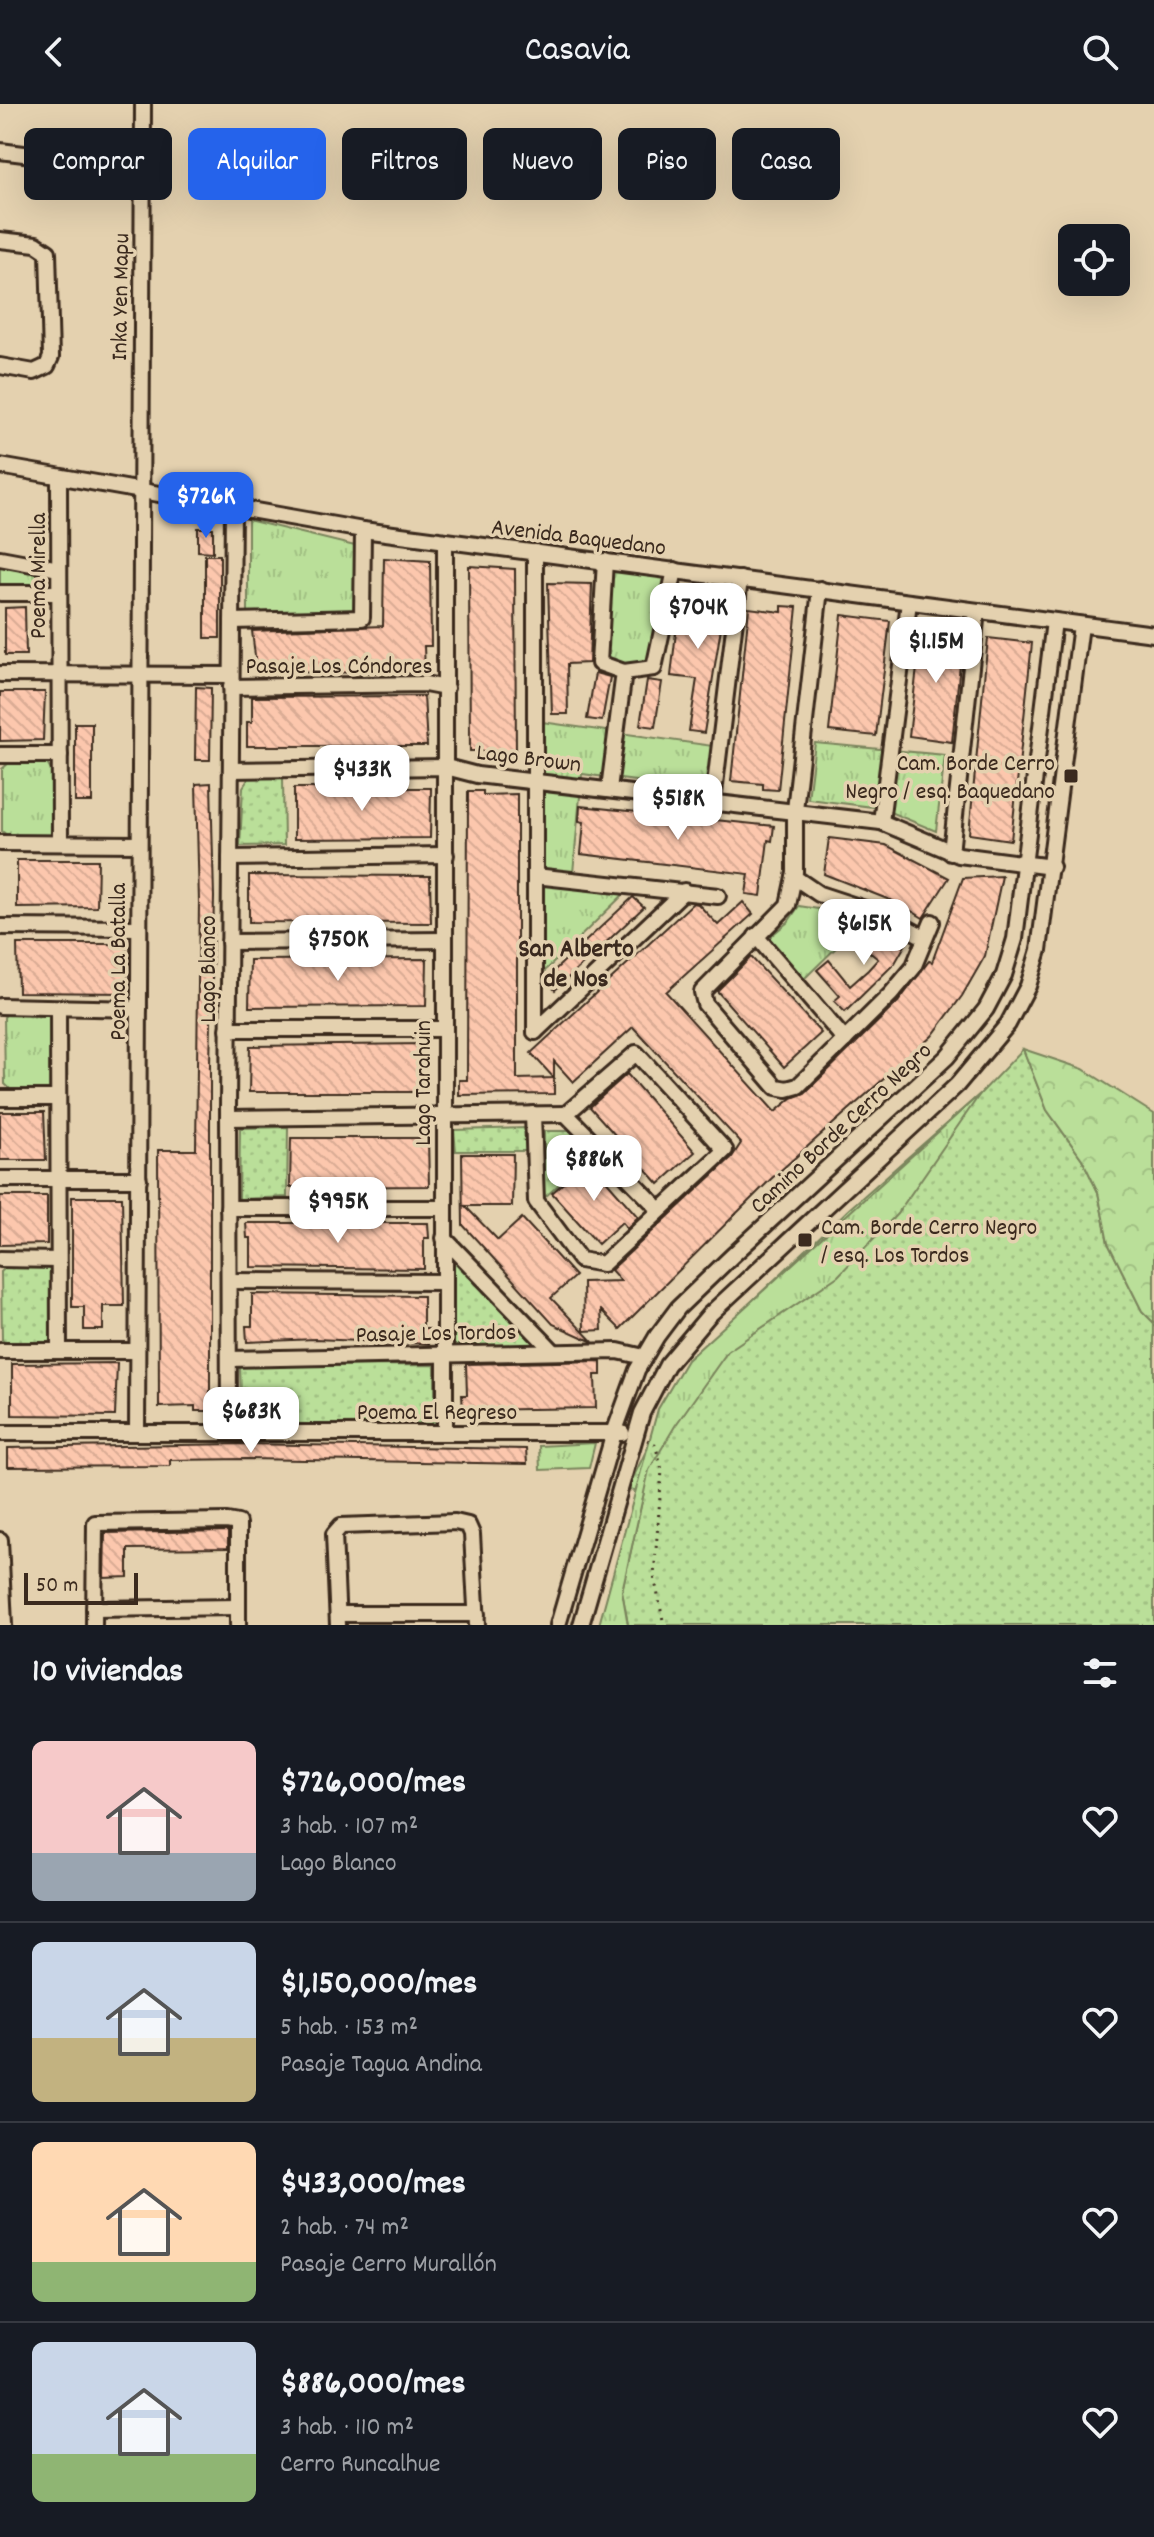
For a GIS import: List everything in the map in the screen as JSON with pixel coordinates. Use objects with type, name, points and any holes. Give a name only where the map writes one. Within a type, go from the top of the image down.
[{"type":"street","name":"Inka Yen Mapu","points":[[143,104],[143,128]]},
{"type":"street","points":[[0,151],[24,154]]},
{"type":"street","name":"Inka Yen Mapu","points":[[139,491],[142,200]]},
{"type":"street","points":[[0,240],[36,244],[46,250],[50,260],[51,357],[44,369],[34,372],[0,366]]},
{"type":"street","name":"Avenida Baquedano","points":[[0,466],[363,530],[1154,634]]},
{"type":"street","name":"Poema Mirella","points":[[59,477],[60,843]]},
{"type":"street","name":"Poema La Batalla","points":[[137,1433],[139,491]]},
{"type":"street","name":"Lago Blanco","points":[[229,1433],[228,1029],[233,506]]},
{"type":"street","points":[[232,621],[362,618],[363,530]]},
{"type":"street","name":"Lago Tarahuin","points":[[445,541],[445,1433]]},
{"type":"street","points":[[535,552],[535,1032],[684,891]]},
{"type":"street","points":[[0,558],[59,569]]},
{"type":"street","points":[[605,561],[599,663],[624,672],[654,668],[675,570]]},
{"type":"street","points":[[713,801],[740,579]]},
{"type":"street","points":[[820,589],[795,810],[794,877],[788,905],[702,992],[705,1004],[776,1087],[787,1089],[798,1086],[913,968],[932,922]]},
{"type":"street","points":[[0,593],[59,593]]},
{"type":"street","points":[[881,822],[909,602]]},
{"type":"street","points":[[951,853],[977,611]]},
{"type":"street","name":"Camino Borde Cerro Negro","points":[[558,1625],[614,1433],[644,1357],[678,1308],[947,1057],[974,1028],[997,990],[1010,959],[1025,863],[1054,621]]},
{"type":"street","name":"Camino Borde Cerro Negro","points":[[581,1625],[620,1494],[634,1432],[667,1365],[698,1326],[957,1085],[999,1038],[1022,1001],[1034,971],[1052,867],[1081,625]]},
{"type":"street","points":[[609,789],[624,672]]},
{"type":"street","name":"Pasaje Los Cóndores","points":[[0,674],[139,675],[231,681],[425,684],[446,688]]},
{"type":"street","points":[[0,755],[60,755]]},
{"type":"street","name":"Lago Brown","points":[[231,770],[446,767],[477,775],[881,822],[951,853],[1052,867]]},
{"type":"street","points":[[0,843],[139,844]]},
{"type":"street","points":[[230,858],[446,855]]},
{"type":"street","points":[[535,876],[718,896]]},
{"type":"street","points":[[794,877],[819,894],[883,915],[924,937]]},
{"type":"street","points":[[0,927],[139,928]]},
{"type":"street","points":[[756,936],[845,1040]]},
{"type":"street","points":[[229,942],[445,940]]},
{"type":"street","points":[[0,1006],[139,1009]]},
{"type":"street","points":[[58,1008],[59,1351]]},
{"type":"street","points":[[228,1029],[444,1029]]},
{"type":"street","points":[[228,1118],[443,1117],[533,1114],[566,1114],[636,1053],[725,1150],[603,1264],[580,1260],[536,1201],[533,1114]]},
{"type":"street","points":[[0,1098],[58,1098]]},
{"type":"street","points":[[566,1114],[660,1210]]},
{"type":"street","points":[[0,1179],[139,1179]]},
{"type":"street","points":[[228,1208],[444,1208]]},
{"type":"street","points":[[444,1238],[553,1351]]},
{"type":"street","points":[[0,1259],[58,1260]]},
{"type":"street","points":[[229,1281],[444,1282]]},
{"type":"street","points":[[0,1351],[137,1351]]},
{"type":"street","name":"Pasaje Los Tordos","points":[[229,1359],[553,1351],[618,1351],[644,1357]]},
{"type":"street","name":"Poema El Regreso","points":[[0,1433],[634,1432]]},
{"type":"street","points":[[440,1522],[468,1525],[472,1534],[477,1619],[338,1620],[334,1534],[341,1526],[440,1522]]},
{"type":"street","points":[[94,1625],[95,1523],[238,1523],[238,1625]]},
{"type":"street","points":[[0,1540],[4,1625]]},
{"type":"street","points":[[94,1609],[238,1607]]},
{"type":"path","points":[[634,1432],[655,1444],[662,1470],[654,1576],[664,1625]]},
{"type":"green space","points":[[248,520],[355,546],[356,612],[248,613]]},
{"type":"green space","points":[[605,561],[675,570],[654,668],[599,663]]},
{"type":"green space","points":[[0,565],[47,572],[46,590],[0,588]]},
{"type":"green space","points":[[542,722],[713,746],[711,791],[582,774],[572,884],[630,888],[543,973]]},
{"type":"green space","points":[[815,743],[945,755],[936,831],[880,808],[808,799]]},
{"type":"green space","points":[[46,762],[52,772],[53,833],[48,837],[10,838],[2,831],[2,769],[9,763]]},
{"type":"green space","points":[[249,778],[283,778],[284,845],[240,846],[243,787]]},
{"type":"green space","points":[[799,906],[857,915],[845,939],[804,979],[767,939],[788,922]]},
{"type":"green space","points":[[10,1010],[48,1011],[54,1017],[55,1084],[49,1091],[12,1091],[5,1084],[4,1017]]},
{"type":"green space","points":[[1023,1049],[1047,1110],[1082,1159],[1098,1192],[1108,1243],[1142,1311],[1154,1323],[1154,1625],[628,1625],[622,1591],[644,1492],[627,1490],[669,1404],[728,1324],[849,1209],[980,1094]]},
{"type":"green space","points":[[1023,1049],[1083,1069],[1154,1114],[1154,1323],[1142,1311],[1108,1243],[1098,1192],[1082,1159],[1047,1110]]},
{"type":"green space","points":[[980,1094],[897,1214],[838,1276],[728,1351],[675,1426],[649,1470],[622,1591],[628,1625],[599,1625],[658,1409],[687,1360]]},
{"type":"green space","points":[[288,1127],[287,1197],[239,1199],[240,1128]]},
{"type":"green space","points":[[526,1128],[526,1151],[456,1151],[454,1130]]},
{"type":"green space","points":[[544,1131],[577,1131],[594,1153],[544,1198]]},
{"type":"green space","points":[[450,1254],[533,1340],[532,1350],[450,1350]]},
{"type":"green space","points":[[46,1267],[51,1270],[53,1338],[47,1344],[8,1345],[2,1340],[1,1272],[5,1268]]},
{"type":"green space","points":[[435,1365],[435,1423],[242,1425],[240,1366]]},
{"type":"green space","points":[[595,1443],[589,1468],[540,1470],[539,1446]]},
{"type":"building","points":[[198,528],[213,528],[213,552],[198,551]]},
{"type":"building","points":[[205,555],[220,555],[220,638],[205,638]]},
{"type":"building","points":[[384,558],[430,561],[431,646],[424,646],[425,673],[257,672],[252,631],[383,626]]},
{"type":"building","points":[[469,566],[515,569],[516,757],[501,757],[501,751],[470,751]]},
{"type":"building","points":[[548,583],[592,584],[589,663],[567,664],[568,714],[552,714]]},
{"type":"building","points":[[680,597],[725,603],[704,733],[689,731],[697,679],[671,676]]},
{"type":"building","points":[[782,606],[797,607],[778,790],[763,789],[763,784],[731,781],[749,608],[782,612]]},
{"type":"building","points":[[25,607],[26,655],[5,655],[5,608]]},
{"type":"building","points":[[842,615],[890,621],[876,736],[829,731]]},
{"type":"building","points":[[922,625],[936,626],[936,632],[963,635],[952,742],[909,736]]},
{"type":"building","points":[[988,638],[1032,643],[1011,840],[969,834]]},
{"type":"building","points":[[595,673],[610,677],[602,721],[587,719]]},
{"type":"building","points":[[647,680],[662,682],[655,727],[640,725]]},
{"type":"building","points":[[196,687],[211,688],[210,760],[195,760]]},
{"type":"building","points":[[0,692],[45,692],[43,740],[0,741]]},
{"type":"building","points":[[424,696],[427,746],[247,746],[247,722],[252,722],[252,697]]},
{"type":"building","points":[[75,723],[92,723],[92,802],[75,802]]},
{"type":"building","points":[[211,783],[214,897],[210,1064],[210,1411],[195,1411],[195,1406],[159,1407],[158,1150],[196,1150],[199,902],[196,784]]},
{"type":"building","points":[[294,788],[431,788],[430,838],[294,839]]},
{"type":"building","points":[[468,791],[483,791],[483,795],[517,794],[517,1079],[554,1078],[554,1094],[459,1095],[459,1080],[467,1080]]},
{"type":"building","points":[[580,806],[774,826],[772,841],[768,840],[761,896],[746,894],[749,874],[581,854],[584,822],[579,821]]},
{"type":"building","points":[[829,838],[886,845],[949,878],[923,918],[900,904],[824,874]]},
{"type":"building","points":[[17,860],[98,860],[97,907],[17,908]]},
{"type":"building","points":[[249,875],[430,876],[431,923],[249,922]]},
{"type":"building","points":[[1002,876],[985,956],[962,996],[932,1036],[771,1179],[620,1329],[601,1310],[602,1330],[584,1331],[583,1282],[621,1281],[611,1270],[732,1157],[741,1143],[633,1027],[573,1082],[554,1061],[554,1078],[531,1053],[693,903],[698,904],[718,925],[743,902],[753,914],[666,992],[775,1112],[792,1098],[805,1093],[898,1002],[929,961],[932,962],[963,878]]},
{"type":"building","points":[[633,897],[644,907],[555,990],[545,979]]},
{"type":"building","points":[[861,925],[886,945],[894,932],[908,940],[895,963],[845,1012],[834,1001],[840,996],[817,970],[829,960],[850,986],[868,970],[878,959],[851,937]]},
{"type":"building","points":[[17,944],[126,944],[127,993],[18,992]]},
{"type":"building","points":[[751,957],[821,1033],[784,1067],[717,991]]},
{"type":"building","points":[[427,959],[426,1006],[249,1007],[250,960]]},
{"type":"building","points":[[425,1044],[424,1092],[249,1092],[250,1046]]},
{"type":"building","points":[[627,1074],[695,1152],[659,1184],[590,1107]]},
{"type":"building","points":[[0,1112],[44,1112],[46,1160],[0,1160]]},
{"type":"building","points":[[291,1138],[428,1138],[429,1186],[290,1187]]},
{"type":"building","points":[[462,1154],[513,1154],[512,1206],[465,1206],[498,1240],[522,1218],[575,1276],[551,1298],[593,1342],[553,1324],[463,1225]]},
{"type":"building","points":[[589,1161],[638,1217],[627,1228],[622,1222],[598,1244],[552,1193]]},
{"type":"building","points":[[0,1196],[47,1196],[47,1244],[0,1245]]},
{"type":"building","points":[[72,1197],[122,1197],[124,1306],[103,1306],[103,1330],[84,1330],[84,1307],[72,1307]]},
{"type":"building","points":[[246,1223],[428,1223],[429,1238],[424,1238],[424,1269],[251,1267],[251,1238],[247,1238]]},
{"type":"building","points":[[252,1294],[423,1296],[423,1329],[429,1329],[429,1344],[315,1339],[247,1342],[246,1326],[252,1326]]},
{"type":"building","points":[[601,1361],[601,1375],[595,1375],[596,1408],[463,1410],[462,1395],[467,1395],[466,1364]]},
{"type":"building","points":[[117,1363],[115,1416],[12,1415],[12,1364]]},
{"type":"building","points":[[238,1444],[526,1449],[527,1464],[247,1459],[170,1460],[170,1466],[8,1467],[8,1448]]},
{"type":"building","points":[[228,1531],[228,1548],[128,1549],[128,1577],[104,1578],[105,1533]]},
{"type":"place","name":"Cam. Borde Cerro Negro / esq. Baquedano","points":[[1071,776]]},
{"type":"place","name":"Cam. Borde Cerro Negro / esq. Los Tordos","points":[[805,1240]]},
{"type":"district","name":"San Alberto de Nos","points":[[576,962]]}]
